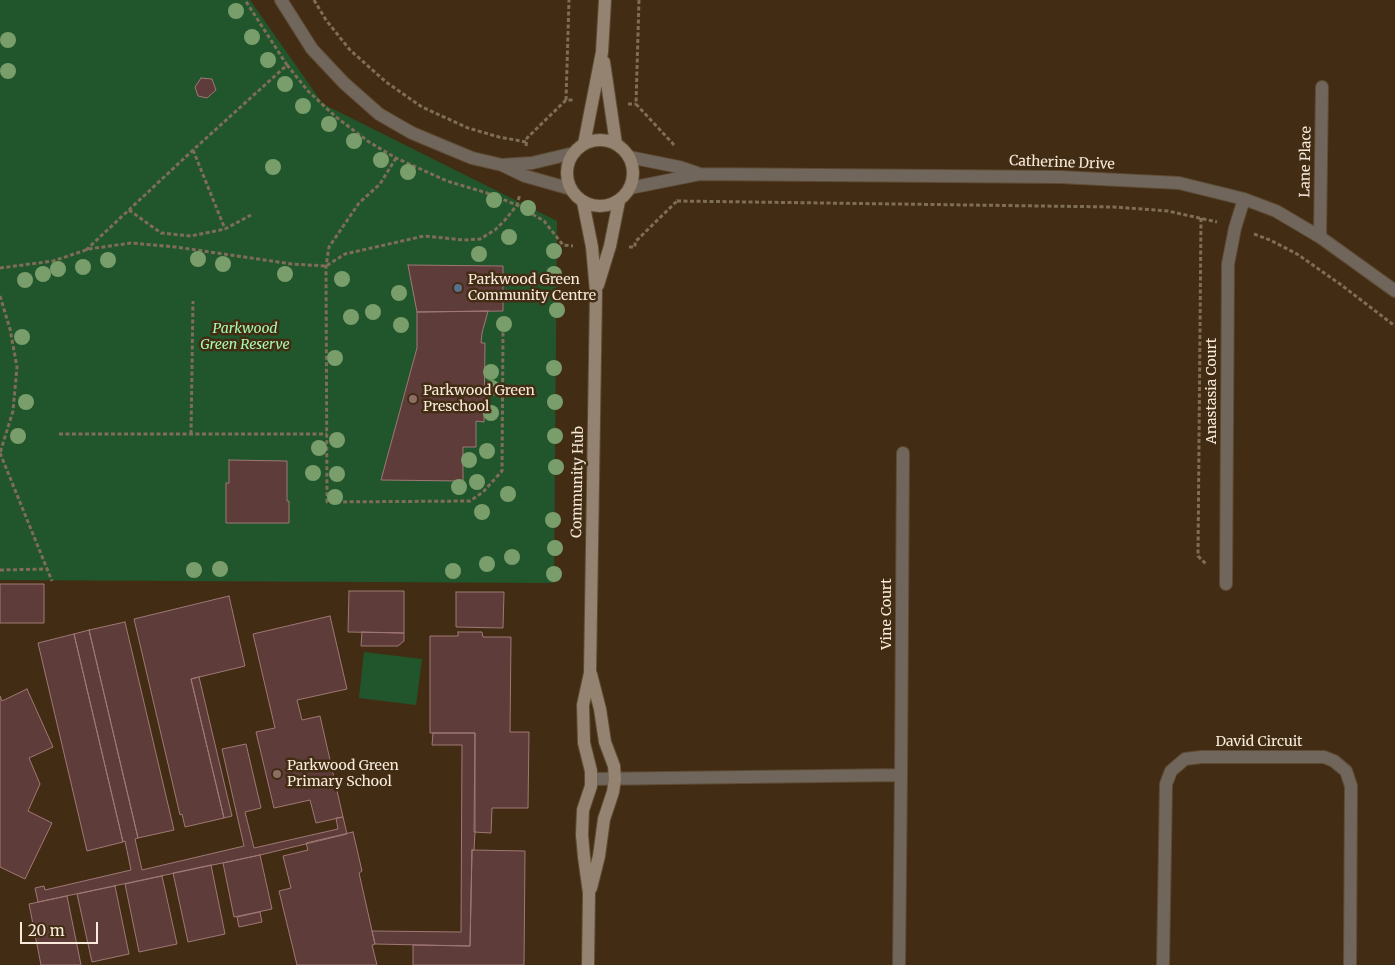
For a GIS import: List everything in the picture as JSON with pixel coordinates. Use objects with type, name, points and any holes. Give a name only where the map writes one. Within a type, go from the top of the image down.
[{"type":"street","points":[[281,0],[312,49],[344,83],[379,114],[412,133],[472,158],[571,189]]},
{"type":"street","points":[[584,144],[602,52],[605,0]]},
{"type":"street","points":[[602,52],[616,144]]},
{"type":"street","name":"Lane Place","points":[[1320,237],[1322,87]]},
{"type":"street","points":[[594,140],[606,140],[616,144],[629,157],[633,167],[633,178],[626,195],[619,201],[602,207],[592,206],[576,197],[571,189],[567,171],[569,162],[574,153],[584,144],[594,140]]},
{"type":"street","points":[[502,166],[574,153]]},
{"type":"street","name":"Catherine Drive","points":[[629,157],[679,167],[700,174]]},
{"type":"street","name":"Catherine Drive","points":[[630,188],[700,174],[1060,177],[1179,183],[1244,199],[1276,211],[1320,237],[1395,291]]},
{"type":"street","name":"Anastasia Court","points":[[1226,584],[1228,264],[1235,228],[1244,199]]},
{"type":"street","name":"Community Hub","points":[[596,292],[610,246],[619,201]]},
{"type":"street","name":"Community Hub","points":[[584,202],[592,247],[596,292],[590,673],[583,705],[584,743],[591,771],[591,786],[583,810],[584,857],[589,893],[588,965]]},
{"type":"street","name":"Vine Court","points":[[898,965],[902,775],[903,453]]},
{"type":"street","name":"Community Hub","points":[[589,893],[599,856],[604,819],[615,780],[614,766],[605,742],[600,709],[590,673]]},
{"type":"street","name":"David Circuit","points":[[1163,965],[1166,784],[1171,771],[1185,759],[1201,757],[1324,757],[1334,761],[1346,771],[1351,786],[1350,965]]},
{"type":"street","points":[[591,779],[902,775]]},
{"type":"path","points":[[245,0],[287,65],[308,90],[336,117],[369,142],[396,158],[447,181],[487,193],[517,205]]},
{"type":"path","points":[[314,0],[326,20],[350,50],[386,82],[422,107],[468,128],[498,137],[526,142]]},
{"type":"path","points":[[526,163],[527,138],[566,100],[569,0]]},
{"type":"path","points":[[85,250],[287,65]]},
{"type":"path","points":[[566,100],[592,101]]},
{"type":"path","points":[[610,104],[636,104]]},
{"type":"path","points":[[193,150],[225,229]]},
{"type":"path","points":[[396,158],[380,184],[359,204],[329,247],[326,266],[327,502],[470,501],[483,492],[502,472],[504,332]]},
{"type":"path","points":[[0,268],[52,261],[85,250],[131,243],[176,247],[292,264],[326,266],[345,254],[424,236],[464,240],[480,239],[495,230],[517,205],[525,176]]},
{"type":"path","points":[[677,201],[1114,207],[1168,211],[1210,219],[1270,240],[1297,254],[1395,326]]},
{"type":"path","points":[[129,210],[162,232],[191,236],[225,229],[251,216]]},
{"type":"path","points":[[1201,218],[1198,556],[1226,584]]},
{"type":"path","points":[[0,296],[10,330],[17,367],[13,411],[0,453],[52,581]]},
{"type":"path","points":[[191,434],[193,301]]},
{"type":"path","points":[[59,434],[326,434]]},
{"type":"path","points":[[0,570],[47,569]]},
{"type":"green space","name":"Parkwood Green Reserve","points":[[0,0],[250,0],[323,104],[557,221],[554,583],[0,580]]},
{"type":"green space","points":[[364,652],[422,659],[416,705],[359,698]]},
{"type":"building","points":[[201,78],[212,79],[216,90],[207,98],[198,96],[195,87]]},
{"type":"building","name":"Parkwood Green Community Centre","points":[[408,265],[503,266],[503,311],[417,312]]},
{"type":"building","name":"Parkwood Green Preschool","points":[[488,311],[481,343],[485,343],[484,422],[476,421],[476,447],[463,447],[463,481],[381,480],[417,348],[417,312]]},
{"type":"building","points":[[229,460],[287,461],[289,523],[226,523],[226,483],[229,483]]},
{"type":"building","points":[[0,584],[44,584],[44,623],[0,623]]},
{"type":"building","points":[[349,591],[404,591],[404,633],[348,632]]},
{"type":"building","points":[[456,592],[504,592],[503,628],[456,627]]},
{"type":"building","points":[[229,596],[245,666],[191,679],[224,818],[185,827],[182,814],[180,815],[134,619]]},
{"type":"building","points":[[330,616],[347,689],[297,700],[302,720],[320,716],[343,817],[316,823],[310,800],[274,808],[256,732],[275,728],[253,634]]},
{"type":"building","points":[[125,622],[174,830],[138,838],[89,630]]},
{"type":"building","points":[[89,630],[138,838],[135,839],[142,870],[244,846],[222,749],[246,744],[261,808],[245,812],[254,848],[338,829],[336,818],[343,817],[347,834],[260,855],[38,902],[35,888],[44,886],[45,890],[131,870],[74,634]]},
{"type":"building","points":[[362,632],[404,633],[404,641],[398,646],[361,646]]},
{"type":"building","points":[[458,632],[482,632],[483,637],[511,637],[510,732],[529,732],[528,808],[492,808],[491,833],[474,832],[475,733],[430,733],[430,636],[458,636]]},
{"type":"building","points":[[74,634],[123,842],[87,851],[38,643]]},
{"type":"building","points":[[199,677],[232,816],[224,818],[191,679]]},
{"type":"building","points":[[27,689],[53,747],[29,758],[40,784],[28,811],[52,823],[25,879],[0,867],[0,696],[2,701]]},
{"type":"building","points":[[433,733],[475,733],[475,832],[474,850],[472,850],[470,946],[375,944],[372,931],[461,932],[462,745],[432,745]]},
{"type":"building","points":[[353,832],[362,871],[359,873],[375,944],[372,945],[377,965],[297,965],[279,891],[291,888],[283,856],[308,850],[306,843]]},
{"type":"building","points":[[472,850],[525,851],[524,965],[413,965],[413,945],[470,946]]},
{"type":"building","points":[[260,855],[272,909],[234,917],[223,863]]},
{"type":"building","points":[[211,865],[225,934],[188,942],[173,873]]},
{"type":"building","points":[[162,876],[177,944],[139,952],[125,884]]},
{"type":"building","points":[[115,886],[129,954],[92,962],[77,894]]},
{"type":"building","points":[[67,896],[81,965],[41,965],[29,904]]},
{"type":"building","points":[[260,912],[262,922],[239,927],[237,917]]},
{"type":"place","name":"Parkwood Green Community Centre","points":[[458,288]]},
{"type":"place","name":"Parkwood Green Preschool","points":[[413,399]]},
{"type":"place","name":"Parkwood Green Primary School","points":[[277,774]]}]
